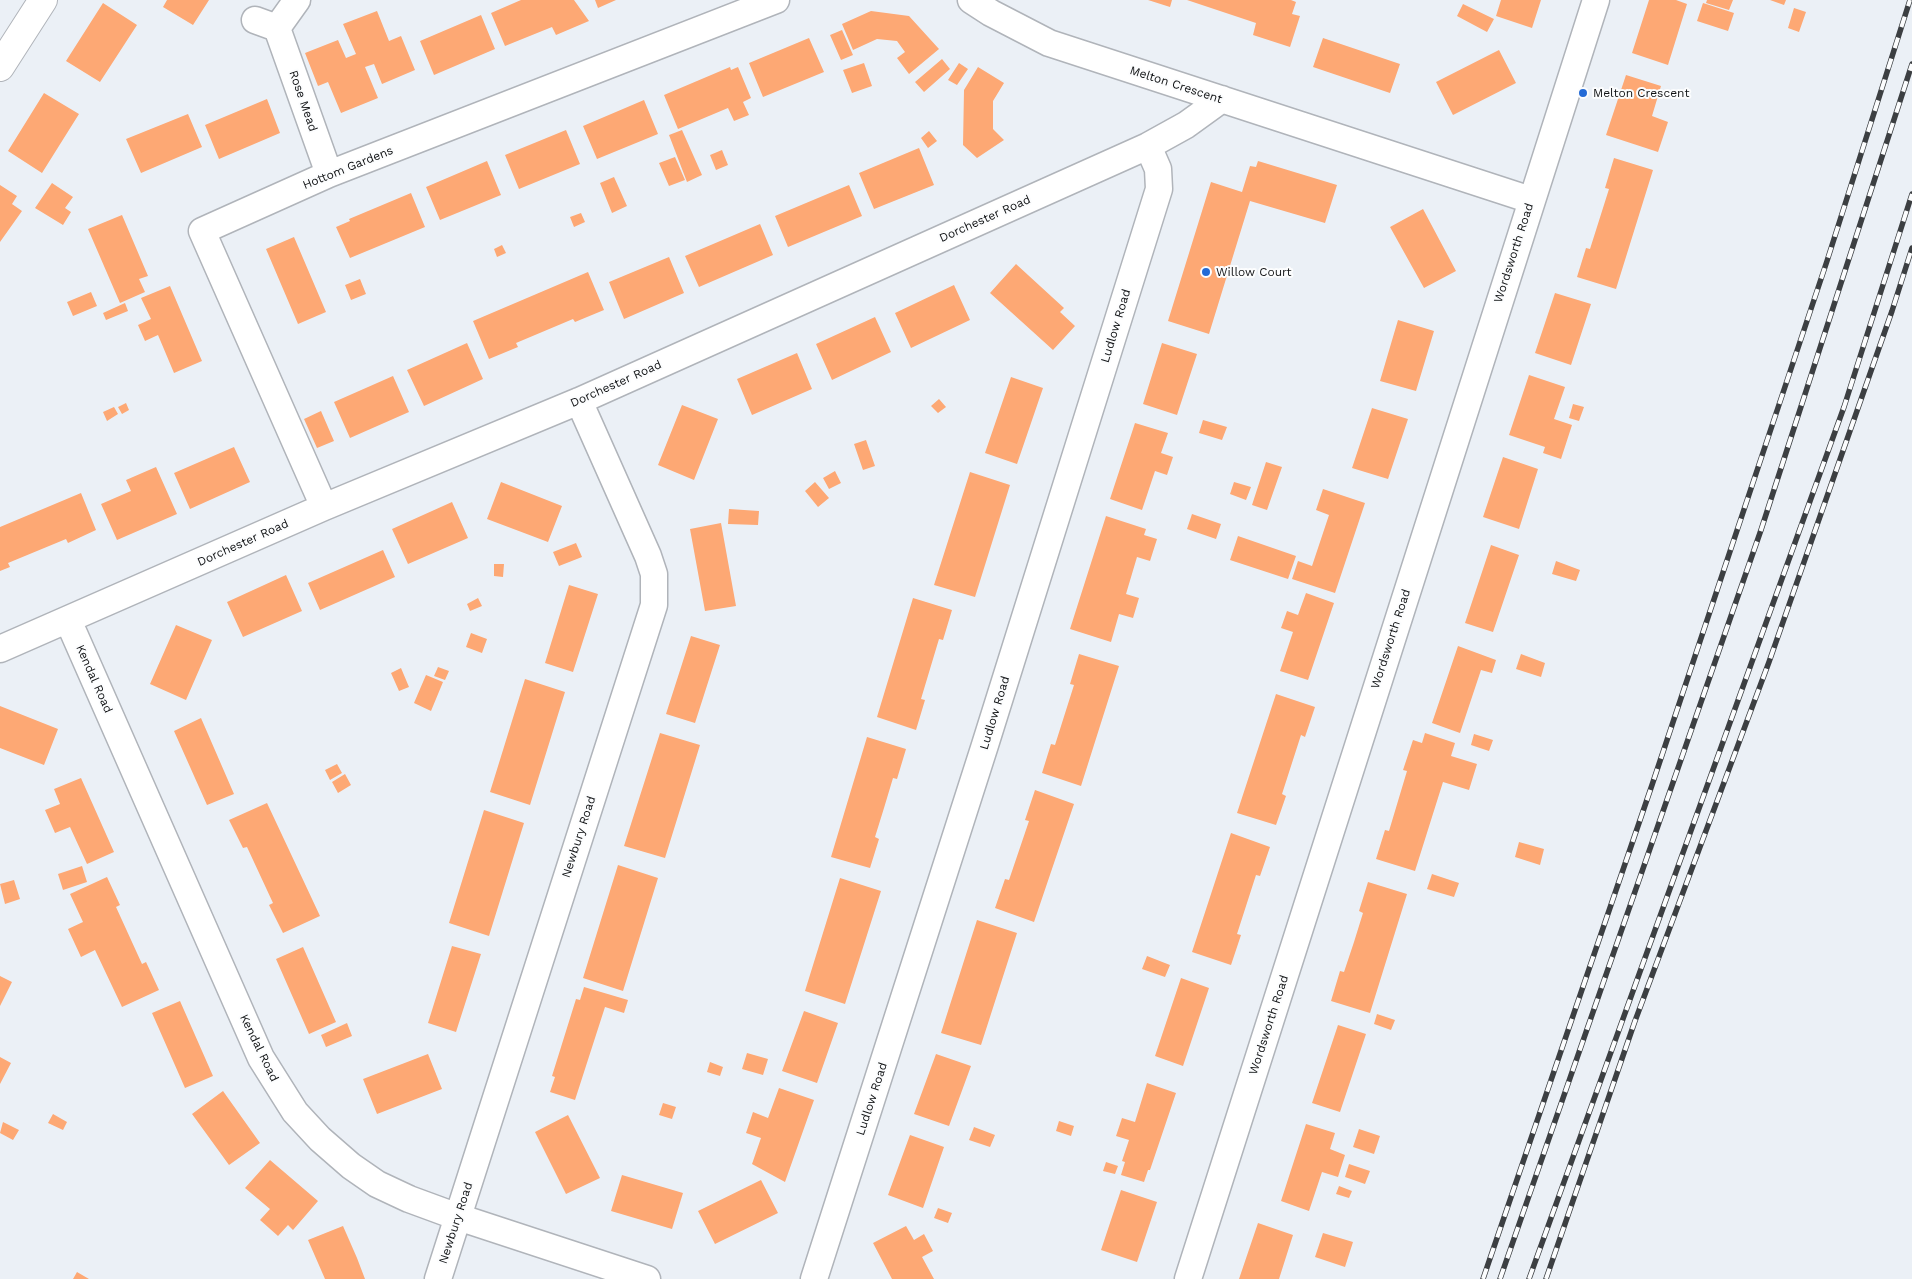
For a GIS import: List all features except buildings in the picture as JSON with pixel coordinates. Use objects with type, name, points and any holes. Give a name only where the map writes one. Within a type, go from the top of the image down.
[{"type":"street","points":[[0,67],[43,0]]},
{"type":"street","name":"Rose Mead","points":[[297,0],[266,24],[329,174]]},
{"type":"street","name":"Hottom Gardens","points":[[324,507],[202,231],[329,174],[776,0]]},
{"type":"street","name":"Melton Crescent","points":[[971,0],[991,13],[1049,43],[1531,200]]},
{"type":"street","name":"Wordsworth Road","points":[[1188,1279],[1596,0]]},
{"type":"street","name":"Dorchester Road","points":[[0,649],[324,507],[579,401],[1148,146],[1186,125],[1222,99]]},
{"type":"street","name":"Ludlow Road","points":[[814,1279],[988,736],[1158,189],[1158,169],[1148,146]]},
{"type":"street","name":"Newbury Road","points":[[438,1279],[654,605],[654,574],[648,556],[579,401]]},
{"type":"street","name":"Kendal Road","points":[[68,620],[261,1058],[295,1112],[320,1139],[351,1166],[377,1184],[409,1199],[458,1217],[647,1279]]},
{"type":"railway","points":[[1483,1279],[1652,785],[1827,261],[1910,0]]},
{"type":"railway","points":[[1500,1279],[1761,530],[1912,64]]},
{"type":"railway","points":[[1529,1279],[1844,407],[1912,194]]},
{"type":"railway","points":[[1546,1279],[1635,1021],[1769,662],[1892,311],[1912,248]]},
{"type":"place","name":"Melton Crescent","points":[[1583,93]]},
{"type":"place","name":"Willow Court","points":[[1206,272]]}]
